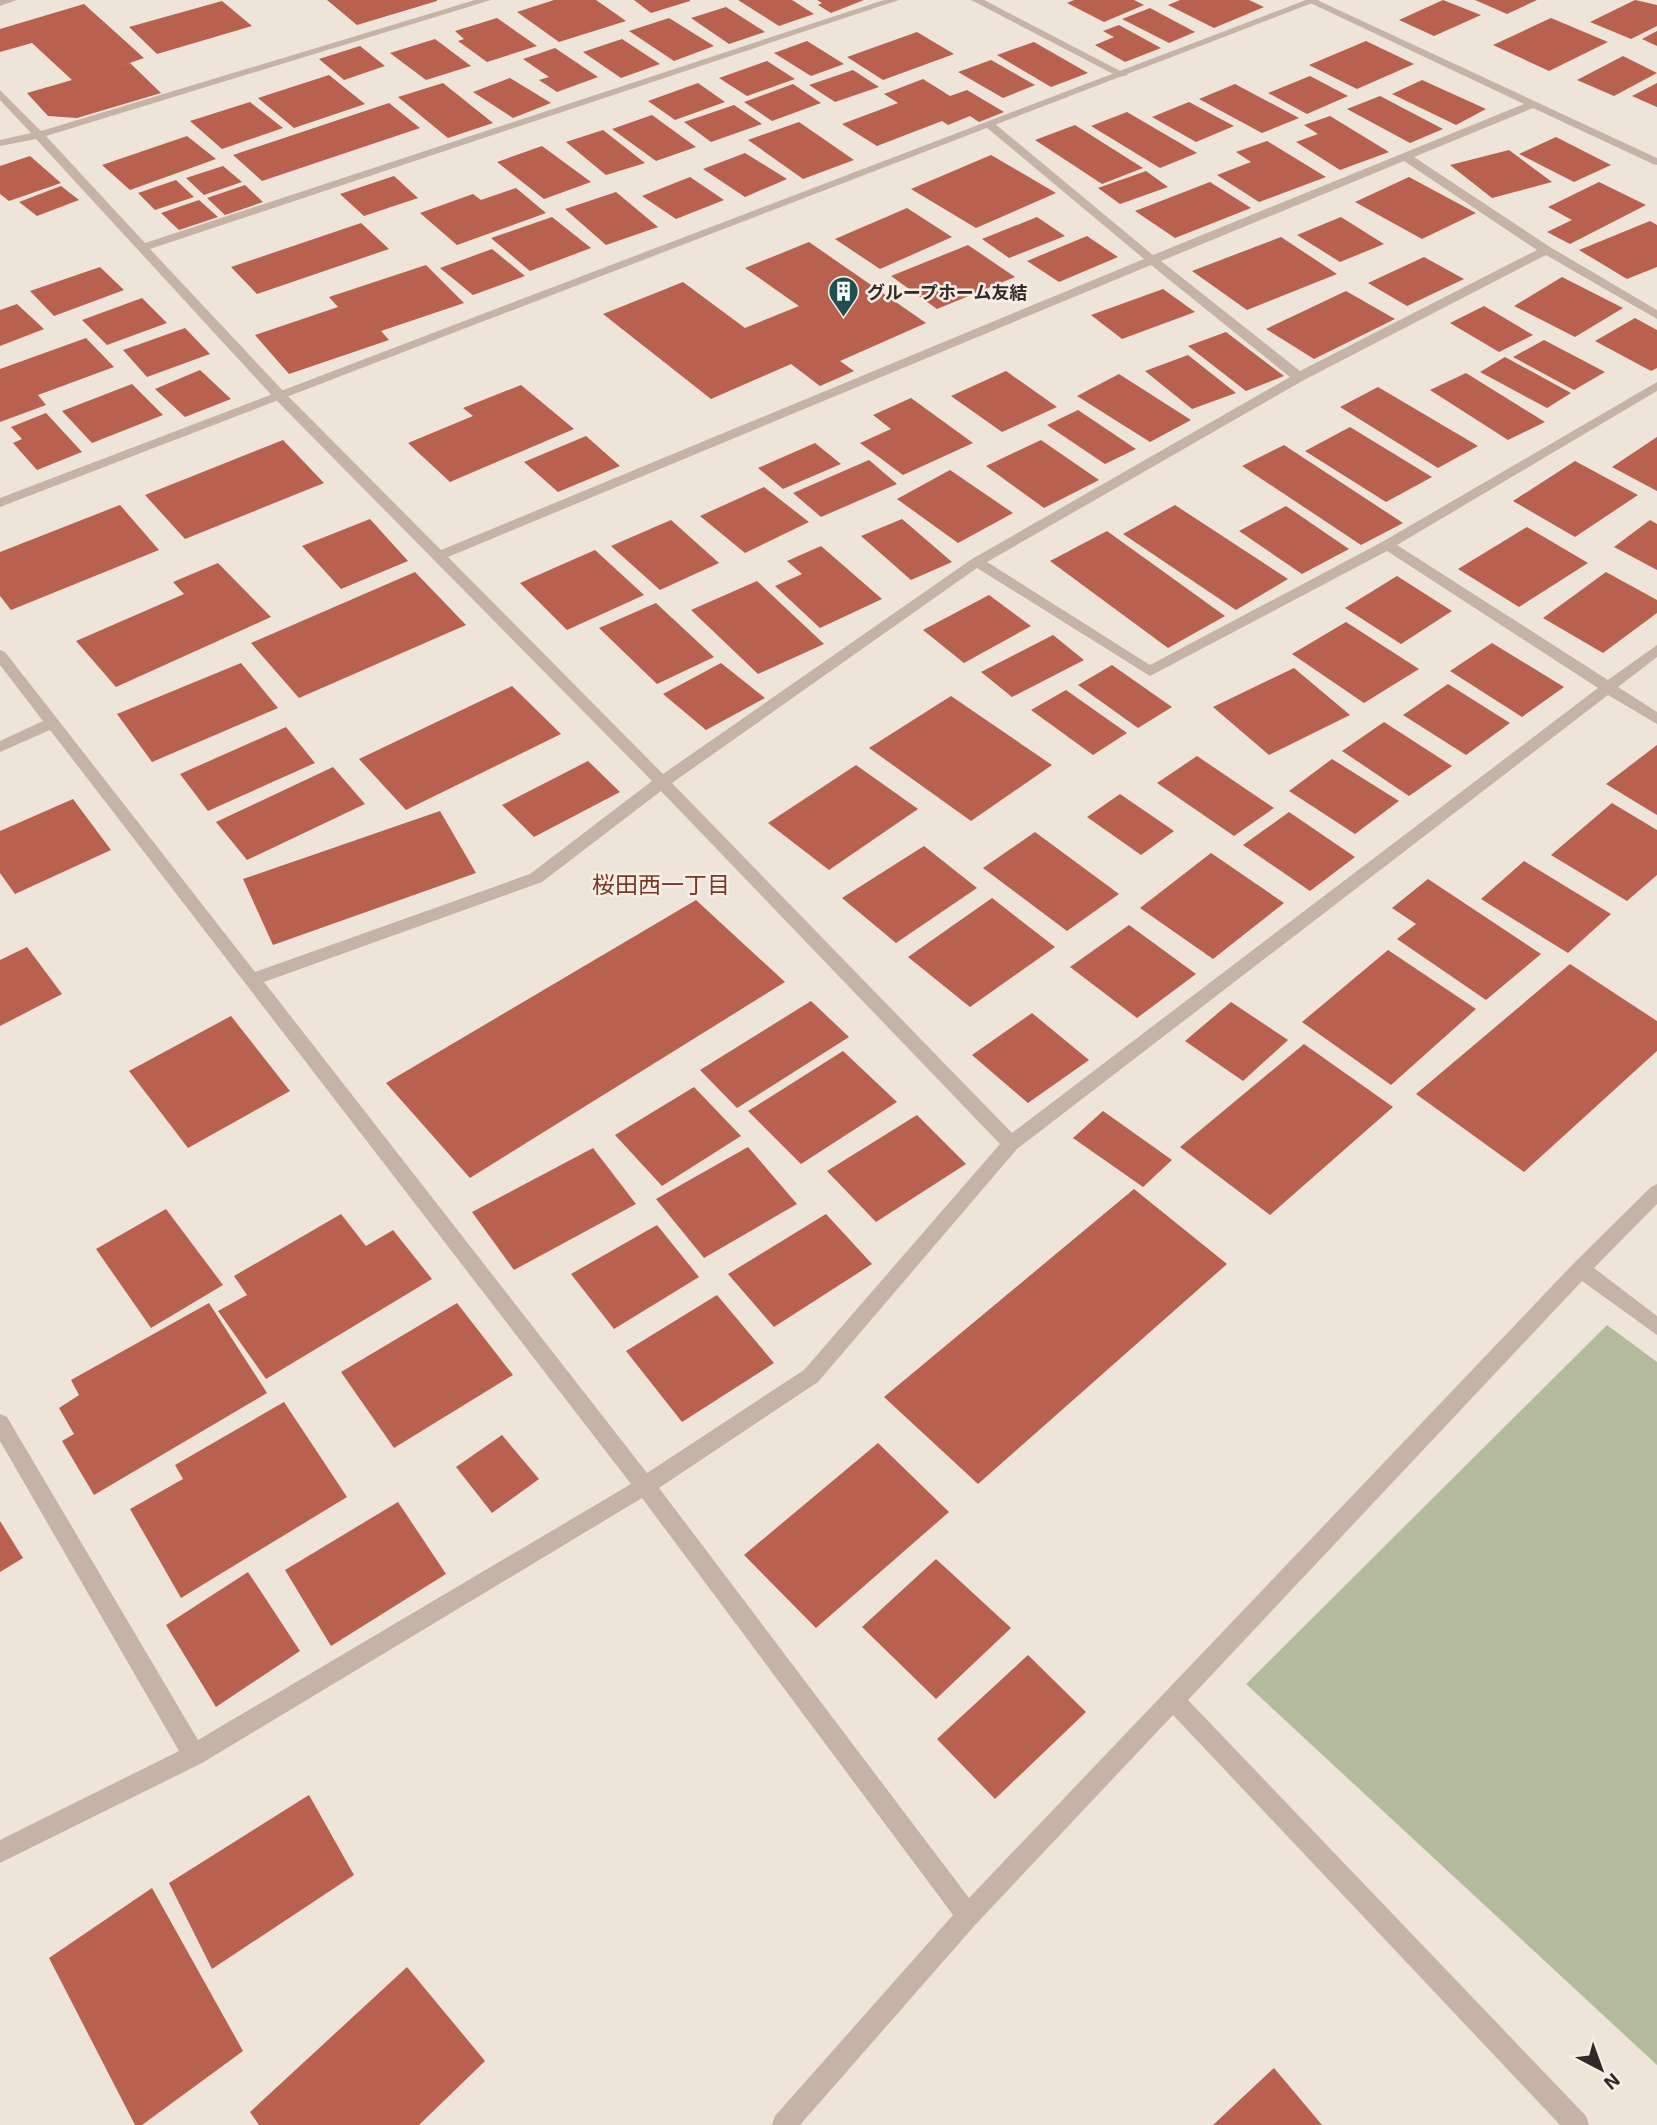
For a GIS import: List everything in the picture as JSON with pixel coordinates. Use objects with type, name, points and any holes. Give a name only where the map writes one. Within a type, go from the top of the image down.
[{"type":"street","points":[[0,3],[12,0]]},
{"type":"street","points":[[0,143],[39,135],[486,0]]},
{"type":"street","points":[[143,247],[894,0]]},
{"type":"street","points":[[976,0],[1123,75]]},
{"type":"street","points":[[0,503],[1123,75],[1312,0],[1657,162]]},
{"type":"street","points":[[0,93],[281,397],[662,782],[1012,1144]]},
{"type":"street","points":[[439,556],[1534,104]]},
{"type":"street","points":[[990,125],[1152,260],[1299,377]]},
{"type":"street","points":[[1406,157],[1546,250],[1657,315]]},
{"type":"street","points":[[251,980],[536,878],[662,782],[977,562],[1299,377],[1546,250]]},
{"type":"street","points":[[977,562],[1150,671],[1387,545],[1657,386]]},
{"type":"street","points":[[1387,545],[1657,719]]},
{"type":"street","points":[[0,1852],[194,1755],[645,1486],[811,1376],[1012,1144],[1657,650]]},
{"type":"street","points":[[0,655],[645,1486],[968,1916]]},
{"type":"street","points":[[0,747],[53,722]]},
{"type":"street","points":[[784,2125],[968,1916],[1657,1192]]},
{"type":"street","points":[[1581,1269],[1657,1326]]},
{"type":"street","points":[[0,1423],[194,1755]]},
{"type":"street","points":[[1172,1699],[1577,2125]]},
{"type":"green space","points":[[1607,1325],[1657,1362],[1657,2065],[1246,1684]]},
{"type":"building","points":[[327,0],[437,0],[437,1],[357,25]]},
{"type":"building","points":[[554,0],[596,0],[626,21],[559,42],[517,12]]},
{"type":"building","points":[[634,0],[690,0],[690,1],[651,13]]},
{"type":"building","points":[[738,0],[792,0],[814,14],[779,26]]},
{"type":"building","points":[[817,0],[864,0],[831,13],[818,5],[822,3]]},
{"type":"building","points":[[1074,0],[1134,0],[1144,5],[1104,22],[1067,3]]},
{"type":"building","points":[[1180,0],[1249,0],[1264,7],[1214,28],[1168,5]]},
{"type":"building","points":[[1443,0],[1481,15],[1434,36],[1399,20]]},
{"type":"building","points":[[1475,0],[1537,0],[1507,14]]},
{"type":"building","points":[[1635,0],[1657,5],[1657,26],[1631,39],[1590,22]]},
{"type":"building","points":[[222,1],[252,26],[157,54],[129,27]]},
{"type":"building","points":[[84,4],[144,58],[115,68],[130,63],[161,93],[77,118],[48,116],[27,93],[72,80],[32,43],[0,52],[0,29]]},
{"type":"building","points":[[726,7],[765,32],[729,44],[691,18]]},
{"type":"building","points":[[1150,8],[1195,32],[1169,43],[1122,19]]},
{"type":"building","points":[[497,18],[537,46],[487,62],[458,41],[464,39],[455,31]]},
{"type":"building","points":[[669,18],[714,46],[674,61],[629,31]]},
{"type":"building","points":[[1551,18],[1608,42],[1549,71],[1493,45]]},
{"type":"building","points":[[1119,25],[1161,48],[1125,62],[1095,45],[1114,37],[1103,31]]},
{"type":"building","points":[[1657,31],[1657,46],[1642,39]]},
{"type":"building","points":[[917,32],[954,54],[883,80],[847,57]]},
{"type":"building","points":[[435,39],[471,66],[426,80],[390,53]]},
{"type":"building","points":[[622,39],[660,64],[621,78],[583,52]]},
{"type":"building","points":[[807,41],[844,64],[811,76],[774,53]]},
{"type":"building","points":[[1366,41],[1414,64],[1357,89],[1309,65]]},
{"type":"building","points":[[1034,42],[1088,73],[1051,87],[997,55]]},
{"type":"building","points":[[360,46],[385,66],[344,80],[319,59]]},
{"type":"building","points":[[555,48],[598,77],[557,92],[539,80],[549,77],[523,59]]},
{"type":"building","points":[[1623,56],[1657,73],[1614,96],[1577,80]]},
{"type":"building","points":[[991,60],[1035,85],[1003,98],[958,72]]},
{"type":"building","points":[[767,61],[795,79],[747,96],[719,78]]},
{"type":"building","points":[[853,70],[879,87],[835,102],[809,85]]},
{"type":"building","points":[[329,75],[365,104],[294,128],[258,98]]},
{"type":"building","points":[[1310,76],[1348,96],[1307,114],[1268,93]]},
{"type":"building","points":[[510,78],[551,103],[513,118],[473,92]]},
{"type":"building","points":[[923,79],[950,96],[967,90],[1004,112],[979,122],[970,116],[948,125],[942,121],[877,146],[842,124],[898,103],[884,94]]},
{"type":"building","points":[[1422,80],[1486,109],[1456,125],[1392,94]]},
{"type":"building","points":[[443,83],[493,123],[448,138],[398,97]]},
{"type":"building","points":[[698,83],[725,102],[675,120],[648,101]]},
{"type":"building","points":[[1657,83],[1657,107],[1632,96]]},
{"type":"building","points":[[793,84],[821,103],[772,121],[744,102]]},
{"type":"building","points":[[1235,84],[1299,118],[1262,133],[1199,99]]},
{"type":"building","points":[[1380,96],[1443,129],[1410,143],[1347,109]]},
{"type":"building","points":[[250,102],[283,128],[222,149],[190,121]]},
{"type":"building","points":[[1189,102],[1234,126],[1196,142],[1152,117]]},
{"type":"building","points":[[389,103],[420,128],[262,181],[233,155]]},
{"type":"building","points":[[734,105],[762,124],[711,142],[684,122]]},
{"type":"building","points":[[1127,112],[1197,153],[1160,168],[1091,126]]},
{"type":"building","points":[[652,115],[696,147],[656,161],[612,129]]},
{"type":"building","points":[[1330,116],[1389,152],[1340,170],[1296,142],[1318,134],[1304,125]]},
{"type":"building","points":[[799,122],[854,160],[803,179],[748,140]]},
{"type":"building","points":[[1075,125],[1143,168],[1102,184],[1035,140]]},
{"type":"building","points":[[603,130],[645,163],[606,175],[566,142]]},
{"type":"building","points":[[187,136],[216,159],[130,190],[102,165]]},
{"type":"building","points":[[1556,137],[1611,165],[1574,182],[1519,154]]},
{"type":"building","points":[[1267,141],[1326,177],[1259,202],[1217,175],[1251,162],[1236,152]]},
{"type":"building","points":[[542,146],[591,182],[544,199],[497,162]]},
{"type":"building","points":[[1509,150],[1552,182],[1492,198],[1450,165]]},
{"type":"building","points":[[745,153],[787,179],[745,197],[703,169]]},
{"type":"building","points":[[991,155],[1056,193],[976,228],[911,189]]},
{"type":"building","points":[[30,156],[61,183],[9,201],[0,194],[0,166]]},
{"type":"building","points":[[223,166],[242,182],[204,195],[186,178]]},
{"type":"building","points":[[1146,171],[1168,187],[1120,204],[1098,188]]},
{"type":"building","points":[[394,176],[418,198],[364,216],[340,194]]},
{"type":"building","points":[[690,177],[724,200],[676,219],[642,196]]},
{"type":"building","points":[[1409,177],[1476,213],[1422,239],[1355,202]]},
{"type":"building","points":[[176,180],[194,197],[155,210],[138,193]]},
{"type":"building","points":[[1210,182],[1251,208],[1175,238],[1135,211]]},
{"type":"building","points":[[1599,182],[1646,205],[1570,244],[1547,232],[1572,220],[1548,207]]},
{"type":"building","points":[[245,185],[263,202],[225,215],[207,198]]},
{"type":"building","points":[[61,186],[79,200],[37,216],[19,202]]},
{"type":"building","points":[[516,188],[546,213],[457,245],[420,213],[473,194],[481,200]]},
{"type":"building","points":[[616,192],[658,227],[606,245],[565,209]]},
{"type":"building","points":[[199,200],[218,217],[179,230],[161,213]]},
{"type":"building","points":[[907,208],[952,237],[880,269],[835,239]]},
{"type":"building","points":[[552,217],[591,248],[530,271],[491,238]]},
{"type":"building","points":[[1037,217],[1065,236],[1009,258],[982,239]]},
{"type":"building","points":[[1341,217],[1384,244],[1340,262],[1297,235]]},
{"type":"building","points":[[1650,221],[1657,225],[1657,267],[1627,279],[1579,250]]},
{"type":"building","points":[[361,223],[389,249],[257,294],[231,267]]},
{"type":"building","points":[[1087,236],[1118,257],[1059,282],[1027,261]]},
{"type":"building","points":[[1281,237],[1337,274],[1247,310],[1192,271]]},
{"type":"building","name":"グループホーム友結","points":[[809,242],[926,323],[840,361],[854,371],[820,386],[791,364],[711,399],[603,314],[683,282],[745,328],[799,306],[745,268]]},
{"type":"building","points":[[968,245],[1015,277],[937,309],[891,276]]},
{"type":"building","points":[[492,249],[525,276],[473,295],[440,268]]},
{"type":"building","points":[[1424,257],[1464,279],[1407,306],[1368,283]]},
{"type":"building","points":[[426,265],[464,303],[381,331],[389,340],[289,374],[255,335],[338,307],[329,297]]},
{"type":"building","points":[[100,267],[124,290],[54,316],[30,291]]},
{"type":"building","points":[[1562,277],[1623,308],[1575,337],[1514,306]]},
{"type":"building","points":[[1163,289],[1195,312],[1122,339],[1091,315]]},
{"type":"building","points":[[1346,291],[1395,319],[1314,359],[1266,329]]},
{"type":"building","points":[[142,298],[167,323],[107,345],[82,320]]},
{"type":"building","points":[[17,304],[44,329],[0,346],[0,310]]},
{"type":"building","points":[[1484,306],[1533,335],[1499,352],[1450,323]]},
{"type":"building","points":[[1635,318],[1657,330],[1657,368],[1651,371],[1595,341]]},
{"type":"building","points":[[185,328],[210,354],[147,377],[123,350]]},
{"type":"building","points":[[1226,332],[1284,376],[1246,391],[1188,346]]},
{"type":"building","points":[[86,338],[114,367],[38,395],[46,405],[0,422],[0,369]]},
{"type":"building","points":[[1544,340],[1605,372],[1574,390],[1513,357]]},
{"type":"building","points":[[1188,355],[1236,393],[1192,409],[1145,371]]},
{"type":"building","points":[[1505,357],[1571,393],[1547,408],[1480,372]]},
{"type":"building","points":[[200,370],[231,399],[185,417],[155,389]]},
{"type":"building","points":[[1006,371],[1057,407],[1002,432],[951,396]]},
{"type":"building","points":[[1466,373],[1545,422],[1508,440],[1430,390]]},
{"type":"building","points":[[1119,374],[1191,420],[1150,442],[1077,396]]},
{"type":"building","points":[[132,384],[163,415],[92,443],[62,411]]},
{"type":"building","points":[[521,385],[574,429],[450,482],[408,443],[473,416],[463,408]]},
{"type":"building","points":[[1378,387],[1478,446],[1438,468],[1340,407]]},
{"type":"building","points":[[911,398],[973,443],[903,475],[860,443],[891,429],[873,415]]},
{"type":"building","points":[[1078,410],[1136,449],[1105,464],[1047,425]]},
{"type":"building","points":[[46,413],[82,452],[37,470],[13,443],[22,439],[11,427]]},
{"type":"building","points":[[1350,427],[1432,477],[1386,502],[1305,451]]},
{"type":"building","points":[[586,436],[620,466],[558,492],[524,462]]},
{"type":"building","points":[[1657,437],[1657,491],[1612,467]]},
{"type":"building","points":[[283,440],[324,483],[185,539],[145,495]]},
{"type":"building","points":[[1041,440],[1099,480],[1044,508],[986,466]]},
{"type":"building","points":[[815,443],[841,464],[783,489],[758,468]]},
{"type":"building","points":[[1284,445],[1403,523],[1361,545],[1242,466]]},
{"type":"building","points":[[869,460],[897,484],[821,517],[793,493]]},
{"type":"building","points":[[1575,461],[1638,495],[1575,537],[1513,501]]},
{"type":"building","points":[[950,470],[1013,513],[958,543],[897,499]]},
{"type":"building","points":[[764,487],[809,522],[745,553],[700,516]]},
{"type":"building","points":[[120,505],[159,550],[11,610],[0,596],[0,552]]},
{"type":"building","points":[[1175,505],[1288,579],[1236,610],[1123,534]]},
{"type":"building","points":[[1286,506],[1349,549],[1302,574],[1239,531]]},
{"type":"building","points":[[370,519],[408,561],[341,589],[302,546]]},
{"type":"building","points":[[902,519],[952,562],[911,580],[861,536]]},
{"type":"building","points":[[671,520],[719,563],[660,590],[611,546]]},
{"type":"building","points":[[1650,520],[1657,524],[1657,570],[1614,547]]},
{"type":"building","points":[[1527,527],[1588,563],[1519,607],[1458,569]]},
{"type":"building","points":[[1107,531],[1225,616],[1168,648],[1050,561]]},
{"type":"building","points":[[821,546],[882,599],[820,628],[775,586],[802,574],[787,561]]},
{"type":"building","points":[[595,550],[644,595],[567,630],[520,583]]},
{"type":"building","points":[[218,563],[271,617],[116,687],[76,641],[184,594],[173,582]]},
{"type":"building","points":[[415,572],[466,625],[299,698],[251,643]]},
{"type":"building","points":[[1606,572],[1657,600],[1657,613],[1603,653],[1543,618]]},
{"type":"building","points":[[1397,576],[1452,611],[1401,644],[1345,608]]},
{"type":"building","points":[[757,581],[824,644],[758,674],[691,610]]},
{"type":"building","points":[[989,595],[1031,626],[964,663],[923,630]]},
{"type":"building","points":[[656,603],[714,657],[657,684],[599,628]]},
{"type":"building","points":[[1346,622],[1419,669],[1364,703],[1292,654]]},
{"type":"building","points":[[1053,635],[1084,660],[1012,697],[981,672]]},
{"type":"building","points":[[1492,643],[1564,687],[1522,717],[1450,671]]},
{"type":"building","points":[[241,663],[278,708],[152,762],[117,714]]},
{"type":"building","points":[[721,663],[765,698],[706,730],[663,694]]},
{"type":"building","points":[[1112,665],[1172,707],[1138,728],[1078,685]]},
{"type":"building","points":[[1294,668],[1350,715],[1269,755],[1213,707]]},
{"type":"building","points":[[1448,684],[1510,723],[1466,755],[1403,715]]},
{"type":"building","points":[[512,686],[561,734],[406,810],[359,759]]},
{"type":"building","points":[[1066,690],[1127,733],[1093,755],[1031,710]]},
{"type":"building","points":[[951,696],[1052,765],[971,821],[869,748]]},
{"type":"building","points":[[1384,722],[1452,766],[1409,796],[1342,751]]},
{"type":"building","points":[[286,727],[315,763],[208,811],[180,774]]},
{"type":"building","points":[[1657,745],[1657,815],[1606,784]]},
{"type":"building","points":[[1197,756],[1274,808],[1234,836],[1157,783]]},
{"type":"building","points":[[1332,759],[1399,801],[1355,834],[1289,791]]},
{"type":"building","points":[[588,761],[620,792],[534,837],[502,805]]},
{"type":"building","points":[[856,765],[918,809],[829,870],[768,823]]},
{"type":"building","points":[[333,767],[365,804],[247,860],[216,822]]},
{"type":"building","points":[[1120,794],[1174,831],[1141,855],[1087,817]]},
{"type":"building","points":[[73,799],[111,850],[15,894],[0,873],[0,831]]},
{"type":"building","points":[[1612,803],[1657,830],[1657,875],[1627,901],[1551,855]]},
{"type":"building","points":[[440,811],[476,873],[273,945],[243,879]]},
{"type":"building","points":[[1289,812],[1355,857],[1310,891],[1243,845]]},
{"type":"building","points":[[1035,832],[1119,894],[1067,931],[983,868]]},
{"type":"building","points":[[924,846],[977,888],[896,943],[842,898]]},
{"type":"building","points":[[1211,853],[1284,903],[1213,959],[1140,908]]},
{"type":"building","points":[[1524,861],[1611,914],[1568,953],[1481,899]]},
{"type":"building","points":[[1428,879],[1541,954],[1486,1000],[1397,939],[1416,924],[1392,908]]},
{"type":"building","points":[[992,898],[1055,947],[970,1007],[908,957]]},
{"type":"building","points":[[696,900],[785,982],[470,1178],[386,1083]]},
{"type":"building","points":[[1129,925],[1196,974],[1137,1018],[1070,967]]},
{"type":"building","points":[[27,947],[62,994],[0,1026],[0,960]]},
{"type":"building","points":[[1388,950],[1476,1009],[1391,1085],[1302,1022]]},
{"type":"building","points":[[1570,964],[1657,1021],[1657,1051],[1524,1172],[1416,1094]]},
{"type":"building","points":[[811,1001],[849,1037],[737,1108],[700,1070]]},
{"type":"building","points":[[1231,1002],[1288,1040],[1243,1081],[1185,1041]]},
{"type":"building","points":[[1032,1013],[1089,1060],[1028,1103],[972,1055]]},
{"type":"building","points":[[231,1016],[290,1091],[188,1148],[129,1071]]},
{"type":"building","points":[[1304,1044],[1393,1107],[1270,1215],[1180,1147]]},
{"type":"building","points":[[843,1051],[897,1102],[801,1164],[748,1111]]},
{"type":"building","points":[[694,1087],[741,1136],[662,1186],[615,1135]]},
{"type":"building","points":[[1103,1111],[1172,1160],[1143,1187],[1073,1138]]},
{"type":"building","points":[[917,1115],[966,1164],[876,1222],[827,1171]]},
{"type":"building","points":[[748,1147],[797,1204],[704,1258],[656,1199]]},
{"type":"building","points":[[593,1148],[636,1204],[514,1270],[472,1212]]},
{"type":"building","points":[[1134,1189],[1227,1264],[978,1484],[884,1397]]},
{"type":"building","points":[[166,1209],[223,1285],[151,1328],[96,1249]]},
{"type":"building","points":[[341,1214],[366,1246],[393,1230],[432,1279],[266,1379],[218,1311],[247,1295],[234,1276]]},
{"type":"building","points":[[826,1214],[872,1264],[774,1327],[728,1274]]},
{"type":"building","points":[[657,1225],[699,1277],[614,1329],[571,1274]]},
{"type":"building","points":[[717,1295],[774,1363],[682,1422],[626,1351]]},
{"type":"building","points":[[209,1303],[267,1393],[94,1495],[62,1441],[74,1434],[59,1408],[79,1395],[71,1380]]},
{"type":"building","points":[[457,1303],[513,1375],[394,1448],[341,1372]]},
{"type":"building","points":[[284,1402],[347,1497],[181,1598],[130,1509],[183,1479],[175,1465]]},
{"type":"building","points":[[502,1435],[539,1479],[492,1513],[456,1467]]},
{"type":"building","points":[[878,1443],[949,1512],[816,1628],[744,1555]]},
{"type":"building","points":[[398,1502],[446,1574],[331,1646],[285,1570]]},
{"type":"building","points":[[0,1521],[23,1558],[0,1572]]},
{"type":"building","points":[[936,1559],[1011,1628],[936,1699],[862,1627]]},
{"type":"building","points":[[248,1572],[300,1651],[216,1707],[166,1625]]},
{"type":"building","points":[[1028,1655],[1086,1712],[995,1799],[937,1739]]},
{"type":"building","points":[[309,1795],[354,1875],[212,1969],[169,1883]]},
{"type":"building","points":[[152,1888],[243,2051],[142,2125],[135,2125],[49,1958]]},
{"type":"building","points":[[407,1967],[485,2061],[419,2125],[259,2125],[250,2112]]},
{"type":"building","points":[[1274,2068],[1322,2125],[1213,2125]]},
{"type":"place","name":"グループホーム友結","points":[[844,319]]},
{"type":"district","name":"桜田西一丁目","points":[[661,884]]}]
